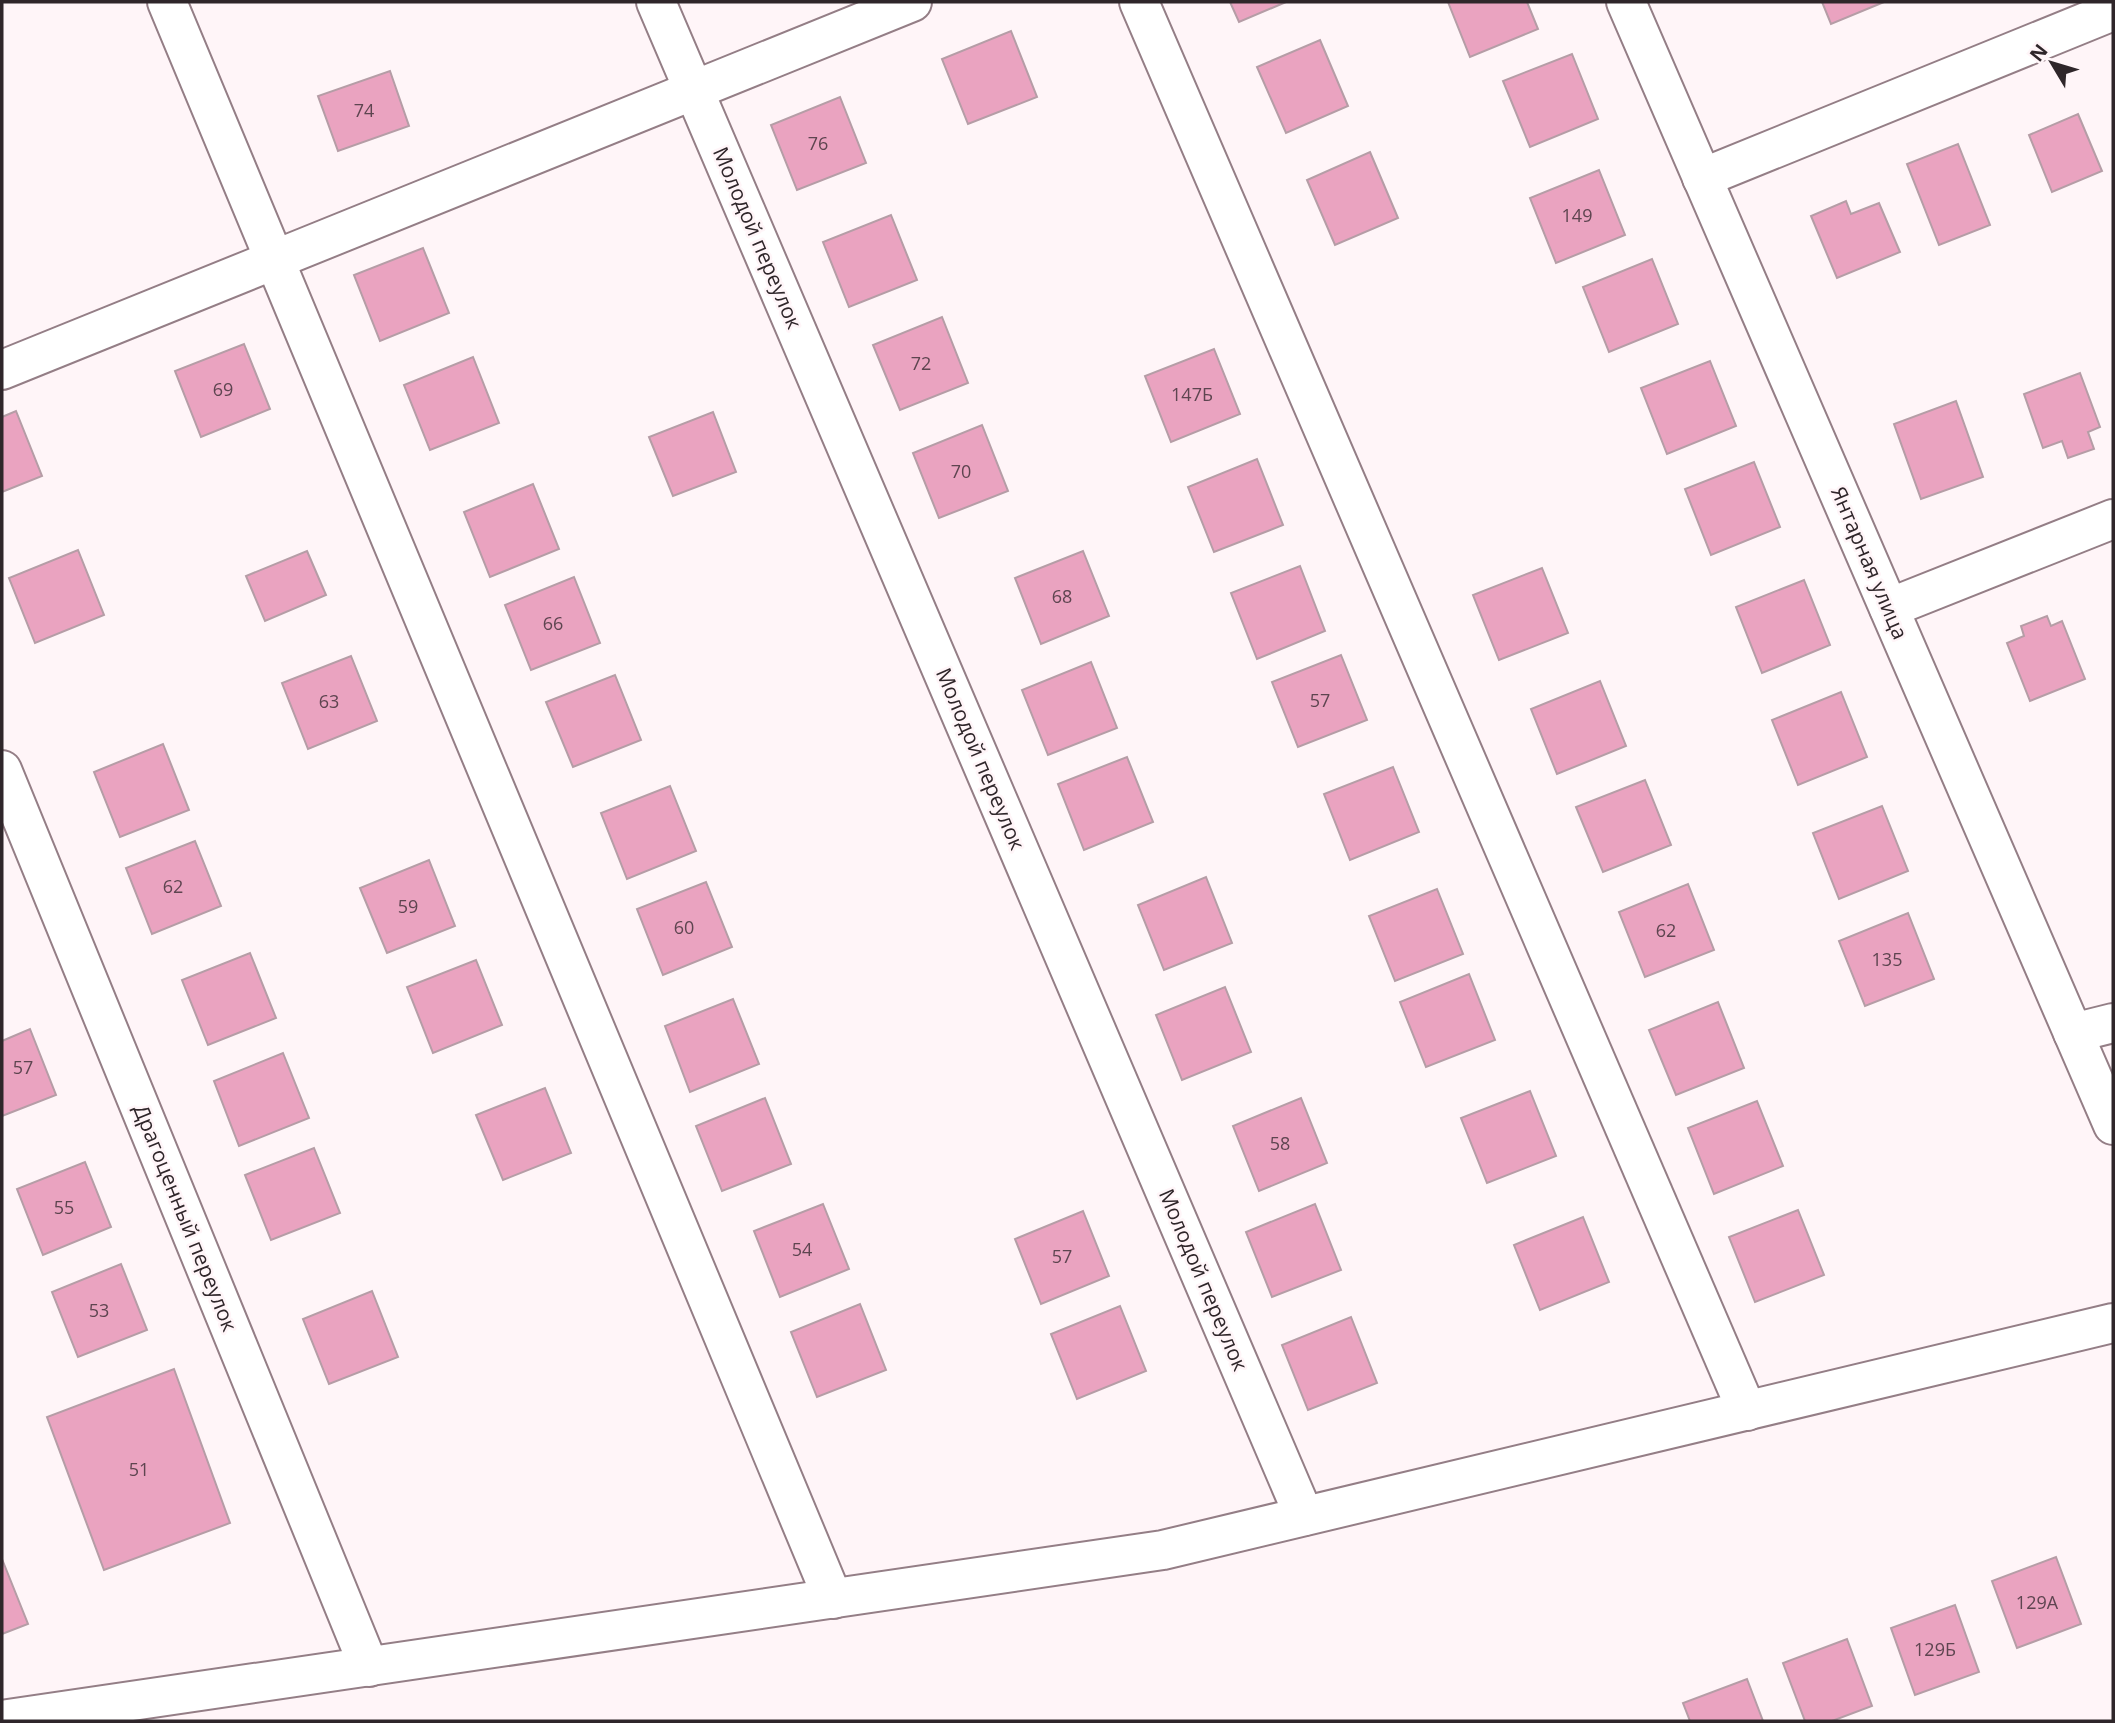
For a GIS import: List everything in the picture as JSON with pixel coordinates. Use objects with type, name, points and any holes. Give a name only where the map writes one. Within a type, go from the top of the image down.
[{"type":"street","points":[[167,2],[833,1599]]},
{"type":"street","name":"Молодой переулок","points":[[656,2],[1304,1516]]},
{"type":"street","points":[[2,370],[912,2]]},
{"type":"street","points":[[1139,2],[1747,1411]]},
{"type":"street","name":"Янтарная улица","points":[[1626,2],[2113,1125]]},
{"type":"street","points":[[1702,178],[2113,11]]},
{"type":"street","points":[[1889,608],[2113,519]]},
{"type":"street","name":"Драгоценный переулок","points":[[2,770],[369,1667]]},
{"type":"street","points":[[2073,1033],[2113,1023]]},
{"type":"street","points":[[2,1720],[1163,1550],[2113,1324]]},
{"type":"building","points":[[1230,2],[1286,2],[1239,22]]},
{"type":"building","points":[[1448,2],[1527,2],[1538,29],[1470,57]]},
{"type":"building","points":[[1822,2],[1884,2],[1831,24]]},
{"type":"building","points":[[1011,31],[1037,97],[968,124],[942,59]]},
{"type":"building","points":[[1320,40],[1348,106],[1286,133],[1257,67]]},
{"type":"building","points":[[1572,54],[1598,119],[1530,147],[1503,81]]},
{"type":"building","points":[[390,71],[409,126],[338,151],[318,96]]},
{"type":"building","points":[[840,97],[866,163],[797,190],[771,125]]},
{"type":"building","points":[[2078,114],[2102,171],[2052,192],[2029,135]]},
{"type":"building","points":[[1958,144],[1990,225],[1939,245],[1907,164]]},
{"type":"building","points":[[1370,152],[1398,218],[1335,245],[1307,180]]},
{"type":"building","points":[[1599,170],[1625,235],[1556,263],[1530,198]]},
{"type":"building","points":[[1846,201],[1851,214],[1879,203],[1900,252],[1837,278],[1811,216]]},
{"type":"building","points":[[891,215],[917,280],[849,307],[823,242]]},
{"type":"building","points":[[423,248],[449,313],[380,341],[354,275]]},
{"type":"building","points":[[1652,259],[1678,324],[1609,352],[1583,287]]},
{"type":"building","points":[[942,317],[968,383],[900,410],[873,345]]},
{"type":"building","points":[[244,344],[270,409],[201,437],[175,371]]},
{"type":"building","points":[[1214,349],[1240,414],[1171,442],[1145,376]]},
{"type":"building","points":[[473,357],[499,423],[430,450],[404,385]]},
{"type":"building","points":[[1710,361],[1736,426],[1667,454],[1641,388]]},
{"type":"building","points":[[2080,373],[2100,427],[2088,432],[2094,449],[2068,458],[2062,441],[2043,448],[2024,394]]},
{"type":"building","points":[[1956,401],[1983,477],[1921,499],[1894,424]]},
{"type":"building","points":[[16,411],[42,476],[2,492],[2,417]]},
{"type":"building","points":[[713,412],[736,472],[673,496],[649,437]]},
{"type":"building","points":[[982,425],[1008,491],[939,518],[913,453]]},
{"type":"building","points":[[1257,459],[1283,525],[1214,552],[1188,487]]},
{"type":"building","points":[[1754,462],[1780,527],[1711,555],[1685,489]]},
{"type":"building","points":[[533,484],[559,549],[490,577],[464,512]]},
{"type":"building","points":[[78,550],[104,615],[35,643],[9,578]]},
{"type":"building","points":[[307,551],[326,595],[265,621],[246,576]]},
{"type":"building","points":[[1083,551],[1109,616],[1041,644],[1015,578]]},
{"type":"building","points":[[1300,566],[1325,631],[1257,659],[1231,593]]},
{"type":"building","points":[[1542,568],[1568,633],[1499,660],[1473,595]]},
{"type":"building","points":[[574,577],[600,643],[531,670],[505,605]]},
{"type":"building","points":[[1804,580],[1830,645],[1762,673],[1736,607]]},
{"type":"building","points":[[2047,616],[2051,626],[2062,621],[2085,679],[2030,701],[2007,643],[2024,636],[2021,626]]},
{"type":"building","points":[[1341,655],[1367,720],[1298,747],[1272,682]]},
{"type":"building","points":[[351,656],[377,721],[308,749],[282,683]]},
{"type":"building","points":[[1091,662],[1117,728],[1048,755],[1022,690]]},
{"type":"building","points":[[615,675],[641,740],[573,767],[546,702]]},
{"type":"building","points":[[1600,681],[1626,746],[1557,774],[1531,709]]},
{"type":"building","points":[[1841,692],[1867,757],[1798,785],[1772,720]]},
{"type":"building","points":[[163,744],[189,810],[120,837],[94,772]]},
{"type":"building","points":[[1127,757],[1153,822],[1084,850],[1058,784]]},
{"type":"building","points":[[1393,767],[1419,832],[1350,860],[1324,794]]},
{"type":"building","points":[[1645,780],[1671,845],[1603,872],[1576,807]]},
{"type":"building","points":[[670,786],[696,851],[627,879],[601,813]]},
{"type":"building","points":[[1882,806],[1908,871],[1839,899],[1813,833]]},
{"type":"building","points":[[195,841],[221,906],[152,934],[126,868]]},
{"type":"building","points":[[429,860],[455,926],[387,953],[360,888]]},
{"type":"building","points":[[1206,877],[1232,943],[1164,970],[1138,905]]},
{"type":"building","points":[[706,882],[732,947],[663,975],[637,909]]},
{"type":"building","points":[[1688,884],[1714,950],[1645,977],[1619,912]]},
{"type":"building","points":[[1437,889],[1463,954],[1395,981],[1369,916]]},
{"type":"building","points":[[1908,913],[1934,979],[1865,1006],[1839,941]]},
{"type":"building","points":[[250,953],[276,1018],[208,1045],[182,980]]},
{"type":"building","points":[[476,960],[502,1025],[433,1053],[407,987]]},
{"type":"building","points":[[1469,974],[1495,1040],[1426,1067],[1400,1002]]},
{"type":"building","points":[[1225,987],[1251,1052],[1182,1080],[1156,1015]]},
{"type":"building","points":[[733,999],[759,1064],[690,1092],[665,1026]]},
{"type":"building","points":[[1718,1002],[1744,1068],[1676,1095],[1649,1030]]},
{"type":"building","points":[[30,1029],[56,1095],[2,1116],[2,1041]]},
{"type":"building","points":[[283,1053],[309,1118],[239,1146],[214,1081]]},
{"type":"building","points":[[545,1088],[571,1153],[503,1180],[476,1115]]},
{"type":"building","points":[[1530,1091],[1556,1156],[1487,1183],[1461,1118]]},
{"type":"building","points":[[765,1098],[791,1164],[722,1191],[696,1126]]},
{"type":"building","points":[[1301,1098],[1327,1163],[1259,1191],[1233,1126]]},
{"type":"building","points":[[1757,1101],[1783,1166],[1714,1194],[1688,1128]]},
{"type":"building","points":[[314,1148],[340,1213],[271,1240],[245,1175]]},
{"type":"building","points":[[85,1162],[111,1227],[43,1255],[17,1189]]},
{"type":"building","points":[[823,1204],[849,1269],[780,1297],[754,1231]]},
{"type":"building","points":[[1315,1204],[1341,1270],[1272,1297],[1246,1232]]},
{"type":"building","points":[[1798,1210],[1824,1275],[1755,1302],[1729,1237]]},
{"type":"building","points":[[1083,1211],[1109,1276],[1041,1304],[1015,1239]]},
{"type":"building","points":[[1583,1217],[1609,1282],[1540,1310],[1514,1245]]},
{"type":"building","points":[[121,1264],[147,1330],[78,1357],[52,1292]]},
{"type":"building","points":[[372,1291],[398,1357],[329,1384],[303,1319]]},
{"type":"building","points":[[860,1304],[886,1370],[817,1397],[791,1332]]},
{"type":"building","points":[[1120,1306],[1146,1371],[1077,1399],[1051,1334]]},
{"type":"building","points":[[1351,1317],[1377,1383],[1308,1410],[1282,1345]]},
{"type":"building","points":[[174,1369],[230,1523],[104,1570],[47,1417]]},
{"type":"building","points":[[2056,1557],[2081,1624],[2017,1648],[1992,1581]]},
{"type":"building","points":[[2,1559],[28,1624],[2,1634]]},
{"type":"building","points":[[1955,1605],[1979,1672],[1915,1695],[1891,1628]]},
{"type":"building","points":[[1847,1639],[1872,1706],[1832,1721],[1805,1721],[1783,1663]]},
{"type":"building","points":[[1747,1679],[1763,1721],[1690,1721],[1683,1703]]}]
